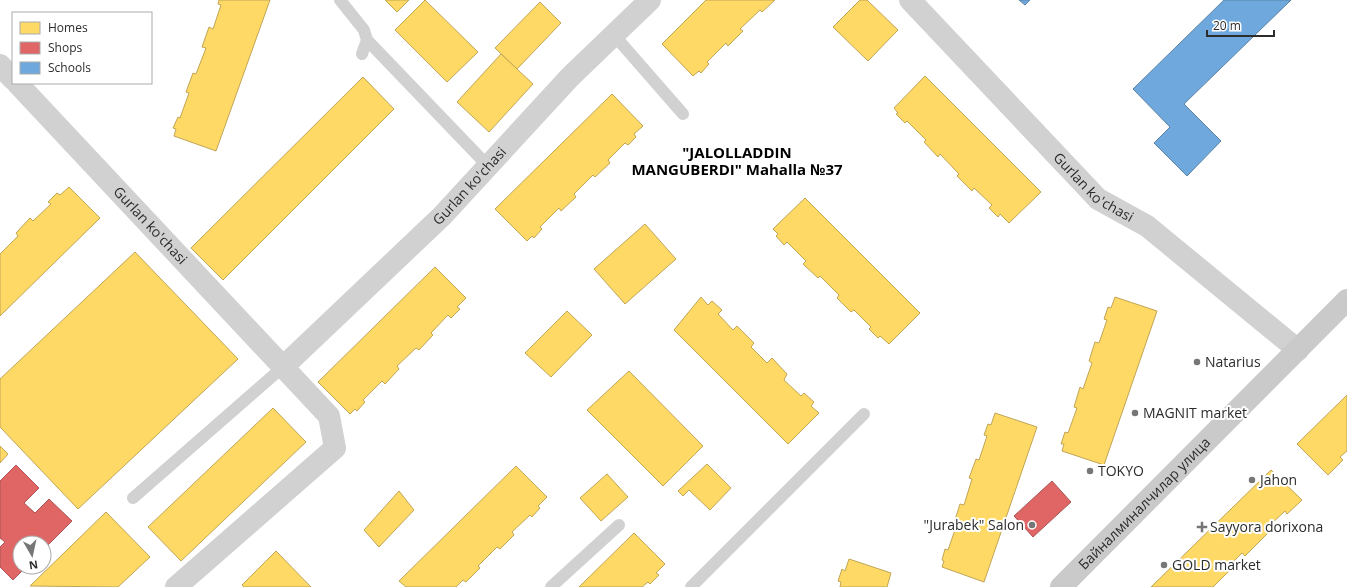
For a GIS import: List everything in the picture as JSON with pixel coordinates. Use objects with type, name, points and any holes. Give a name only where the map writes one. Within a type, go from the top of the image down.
[{"type":"street","name":"Gurlan ko'chasi","points":[[283,368],[442,216],[570,77],[650,0]]},
{"type":"street","name":"Gurlan ko'chasi","points":[[910,0],[1098,199],[1147,226],[1298,350]]},
{"type":"street","points":[[0,65],[12,78]]},
{"type":"street","name":"Gurlan ko'chasi","points":[[18,84],[329,416],[335,448],[176,587]]},
{"type":"street","name":"Байналминалчилар улица","points":[[1061,587],[1347,300]]},
{"type":"lane","points":[[340,0],[364,30],[367,40],[488,166]]},
{"type":"lane","points":[[614,35],[683,114]]},
{"type":"lane","points":[[362,54],[367,40]]},
{"type":"lane","points":[[132,498],[283,368]]},
{"type":"lane","points":[[691,587],[864,414]]},
{"type":"lane","points":[[551,587],[619,525]]},
{"type":"building: Homes","points":[[219,0],[270,0],[216,151],[174,136],[176,129],[173,128],[178,117],[180,118],[189,93],[186,92],[193,73],[196,74],[206,48],[202,47],[209,27],[213,29],[221,5],[218,4]]},
{"type":"building: Homes","points":[[385,0],[409,0],[397,12]]},
{"type":"building: Homes","points":[[425,0],[478,52],[447,82],[395,30]]},
{"type":"building: Homes","points":[[706,0],[775,0],[762,12],[760,10],[740,29],[743,31],[728,46],[726,43],[707,62],[709,64],[701,73],[699,71],[693,76],[662,44]]},
{"type":"building: Homes","points":[[860,0],[867,0],[898,30],[868,61],[833,27]]},
{"type":"building: Homes","points":[[540,2],[561,23],[517,69],[495,48]]},
{"type":"building: Homes","points":[[501,54],[533,84],[489,132],[457,102]]},
{"type":"building: Homes","points":[[925,76],[1041,192],[1009,223],[1000,214],[998,217],[989,208],[992,205],[974,188],[972,191],[957,176],[959,174],[940,154],[938,157],[924,142],[926,140],[907,121],[905,123],[896,114],[898,113],[894,108]]},
{"type":"building: Homes","points":[[363,77],[394,109],[223,280],[191,248]]},
{"type":"building: Homes","points":[[612,94],[643,126],[634,134],[636,137],[628,145],[625,143],[608,160],[610,163],[595,177],[593,175],[574,194],[576,197],[561,211],[559,208],[540,227],[542,229],[534,238],[532,236],[527,241],[495,209]]},
{"type":"building: Homes","points":[[69,187],[100,218],[0,316],[0,254],[18,236],[16,233],[30,218],[33,221],[51,204],[48,202],[57,193],[60,195]]},
{"type":"building: Homes","points":[[805,198],[920,313],[889,344],[880,336],[878,338],[869,329],[871,327],[854,310],[851,312],[837,298],[839,295],[820,276],[818,278],[803,264],[806,261],[787,242],[784,245],[776,236],[778,234],[773,229]]},
{"type":"building: Homes","points":[[645,224],[676,259],[625,304],[594,269]]},
{"type":"building: Homes","points":[[135,252],[238,359],[78,509],[0,427],[0,379]]},
{"type":"building: Homes","points":[[435,267],[466,298],[457,307],[460,309],[451,318],[448,315],[431,333],[433,335],[419,350],[416,348],[397,366],[399,369],[385,384],[382,381],[363,400],[365,402],[357,411],[355,409],[350,414],[318,382]]},
{"type":"building: Homes","points":[[701,297],[708,305],[712,301],[722,310],[718,314],[733,330],[737,326],[754,343],[751,347],[767,363],[772,358],[787,374],[784,380],[801,396],[804,393],[814,402],[811,406],[819,413],[788,444],[674,330]]},
{"type":"building: Homes","points":[[1115,297],[1157,311],[1104,465],[1062,451],[1064,444],[1061,444],[1065,432],[1068,433],[1077,408],[1074,407],[1080,387],[1083,389],[1092,363],[1089,361],[1095,342],[1099,343],[1107,320],[1104,319],[1108,307],[1111,308]]},
{"type":"building: Homes","points":[[567,311],[592,335],[551,377],[525,353]]},
{"type":"building: Homes","points":[[629,371],[703,446],[663,486],[587,410]]},
{"type":"building: Homes","points":[[1347,395],[1347,451],[1340,457],[1343,460],[1328,475],[1297,444]]},
{"type":"building: Homes","points":[[273,408],[306,442],[181,561],[148,527]]},
{"type":"building: Homes","points":[[995,413],[1037,427],[984,582],[942,567],[944,561],[942,560],[945,549],[948,550],[957,524],[954,523],[960,504],[964,505],[972,479],[969,478],[976,459],[979,460],[987,436],[984,435],[988,424],[991,425]]},
{"type":"building: Homes","points":[[0,446],[8,454],[0,463]]},
{"type":"building: Homes","points":[[707,464],[731,488],[710,510],[689,490],[683,496],[678,491]]},
{"type":"building: Homes","points":[[516,466],[547,497],[538,506],[540,508],[532,517],[530,515],[512,532],[514,535],[500,549],[497,547],[478,566],[480,568],[466,582],[463,580],[456,587],[406,587],[399,581]]},
{"type":"building: Homes","points":[[1271,470],[1302,500],[1287,514],[1285,511],[1269,526],[1272,529],[1245,556],[1242,553],[1227,568],[1229,571],[1213,587],[1151,587]]},
{"type":"building: Homes","points":[[607,474],[628,497],[601,521],[580,498]]},
{"type":"building: Homes","points":[[399,491],[414,510],[379,547],[364,530]]},
{"type":"building: Homes","points":[[106,512],[150,557],[118,587],[30,586],[41,575],[52,575],[52,565]]},
{"type":"building: Homes","points":[[634,533],[665,564],[656,573],[659,575],[650,584],[648,582],[642,587],[579,587]]},
{"type":"building: Homes","points":[[276,551],[311,587],[244,587],[242,585]]},
{"type":"building: Homes","points":[[849,559],[891,573],[887,587],[840,587],[841,582],[838,581],[842,569],[845,571]]},
{"type":"building: Shops","points":[[16,465],[39,488],[24,503],[35,513],[49,499],[72,521],[52,541],[52,535],[12,535],[12,575],[18,575],[13,580],[0,567],[0,547],[5,542],[0,538],[0,481]]},
{"type":"building: Shops","points":[[1052,481],[1071,502],[1033,537],[1014,516]]},
{"type":"building: Schools","points":[[1019,0],[1030,0],[1025,5]]},
{"type":"building: Schools","points":[[1224,0],[1291,0],[1184,104],[1221,141],[1187,176],[1154,143],[1170,127],[1133,89]]},
{"type":"place","name":"Natarius","points":[[1197,362]]},
{"type":"place","name":"MAGNIT market","points":[[1135,413]]},
{"type":"place","name":"TOKYO","points":[[1090,471]]},
{"type":"place","name":"Jahon","points":[[1252,480]]},
{"type":"place","name":"\"Jurabek\" Salon","points":[[1032,525]]},
{"type":"place","name":"Sayyora dorixona","points":[[1202,527]]},
{"type":"place","name":"GOLD market","points":[[1164,565]]},
{"type":"district","name":"\"JALOLLADDIN MANGUBERDI\" Mahalla №37","points":[[737,162]]}]
